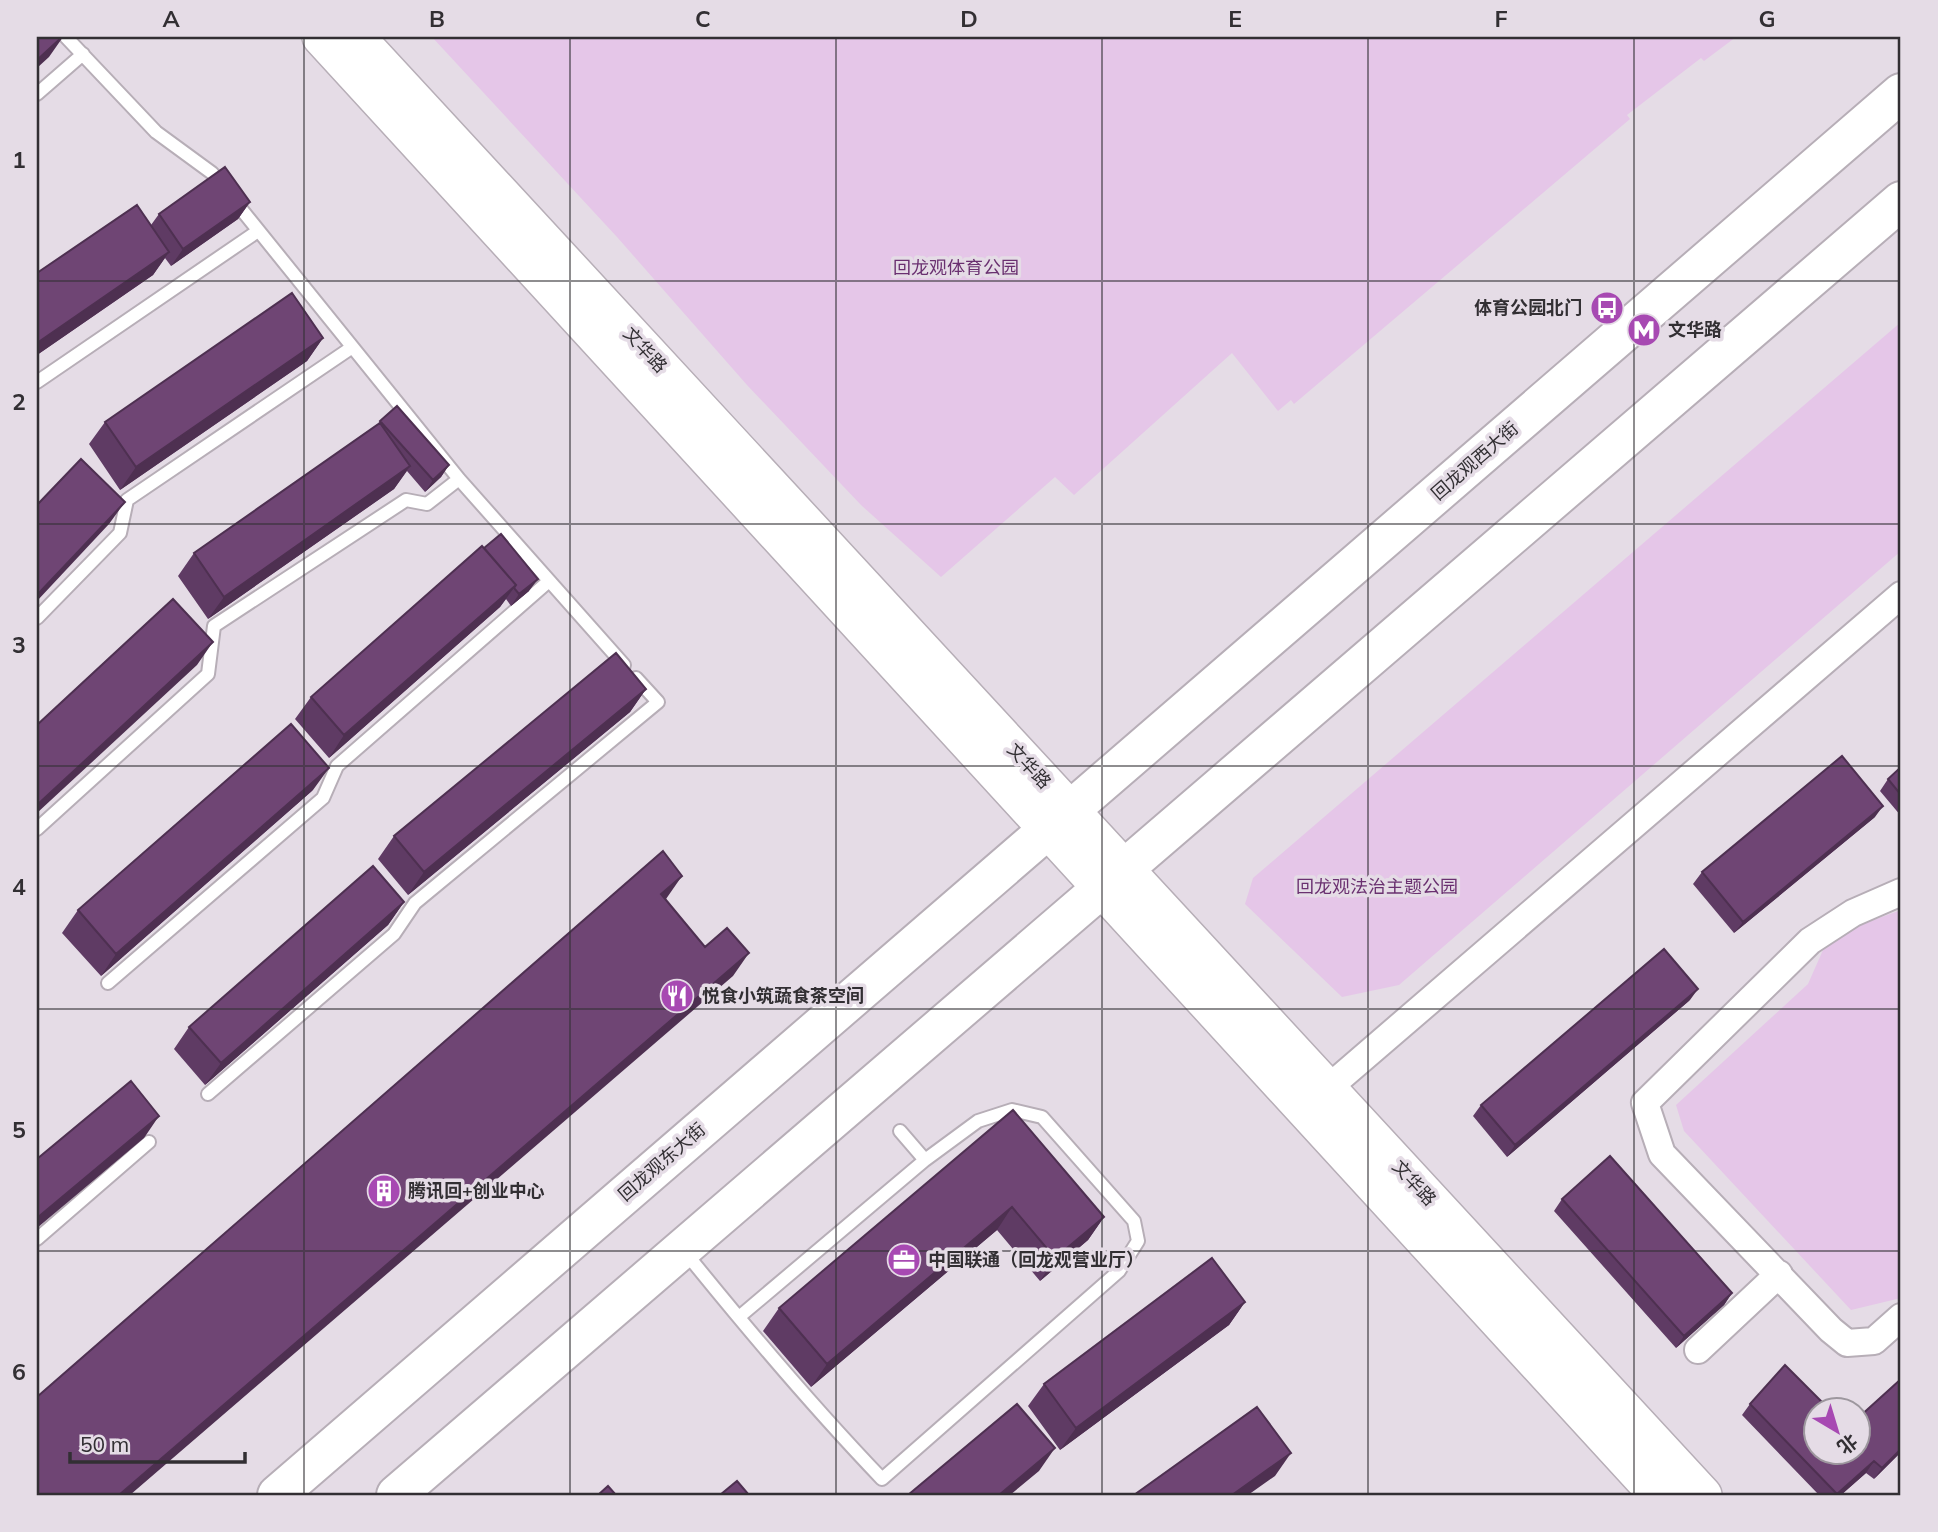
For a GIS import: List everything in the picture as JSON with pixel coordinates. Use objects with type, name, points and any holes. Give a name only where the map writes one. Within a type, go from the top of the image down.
[{"type":"main road","name":"回龙观西大街","points":[[1059,820],[1901,93]]},
{"type":"main road","points":[[396,1495],[1901,201]]},
{"type":"main road","name":"回龙观东大街","points":[[276,1495],[1059,820]]},
{"type":"street","name":"文华路","points":[[321,37],[1059,820]]},
{"type":"street","name":"文华路","points":[[356,37],[1113,879],[1658,1495]]},
{"type":"street","points":[[1327,1089],[1901,595]]},
{"type":"street","name":"文华路","points":[[1113,879],[1327,1089],[1703,1495]]},
{"type":"street","points":[[1901,892],[1853,913],[1810,941],[1646,1102],[1661,1154],[1831,1330],[1847,1343],[1874,1341],[1901,1317]]},
{"type":"street","points":[[1698,1350],[1779,1275]]},
{"type":"lane","points":[[66,37],[156,132],[212,173],[459,479],[658,702],[415,903],[394,933],[208,1094]]},
{"type":"lane","points":[[37,94],[83,54]]},
{"type":"lane","points":[[37,382],[258,231]]},
{"type":"lane","points":[[37,618],[120,533],[127,500],[351,348]]},
{"type":"lane","points":[[37,829],[208,674],[214,626],[406,499],[428,504],[459,479]]},
{"type":"lane","points":[[108,983],[323,798],[337,766],[549,581]]},
{"type":"lane","points":[[682,1249],[739,1317],[838,1433],[882,1479],[1119,1271],[1138,1241],[1134,1221],[1042,1117],[1012,1110],[978,1121],[925,1160],[739,1317]]},
{"type":"lane","points":[[900,1131],[925,1160]]},
{"type":"lane","points":[[37,1239],[149,1142]]},
{"type":"green space","name":"回龙观体育公园","points":[[432,37],[1736,37],[1704,61],[1701,58],[1627,115],[1630,119],[1294,404],[1291,400],[1278,411],[1232,353],[1074,495],[1055,477],[941,577],[861,505],[747,385],[617,237]]},
{"type":"green space","name":"回龙观法治主题公园","points":[[1901,322],[1901,551],[1399,985],[1342,997],[1245,904],[1253,878]]},
{"type":"green space","points":[[1901,910],[1901,1298],[1851,1310],[1684,1131],[1676,1105],[1808,984],[1823,950],[1857,926]]},
{"type":"building","points":[[37,37],[62,37],[37,60]]},
{"type":"building","points":[[225,167],[250,202],[183,249],[159,214]]},
{"type":"building","points":[[137,205],[169,252],[37,343],[37,273]]},
{"type":"building","points":[[292,293],[323,338],[136,467],[105,422]]},
{"type":"building","points":[[397,406],[449,465],[433,480],[380,421]]},
{"type":"building","points":[[380,423],[410,466],[224,597],[194,553]]},
{"type":"building","points":[[81,459],[125,502],[37,595],[37,505]]},
{"type":"building","points":[[501,534],[538,579],[519,594],[514,588],[516,585],[484,548]]},
{"type":"building","points":[[482,546],[516,585],[344,735],[311,697]]},
{"type":"building","points":[[173,599],[213,642],[37,805],[37,725]]},
{"type":"building","points":[[616,653],[646,689],[424,872],[394,836]]},
{"type":"building","points":[[291,724],[329,768],[116,954],[78,910]]},
{"type":"building","points":[[1842,756],[1883,806],[1743,922],[1702,872]]},
{"type":"building","points":[[1901,767],[1901,795],[1888,779]]},
{"type":"building","name":"腾讯回+创业中心","points":[[663,851],[682,876],[661,894],[705,947],[727,928],[749,953],[119,1495],[37,1495],[37,1397]]},
{"type":"building","points":[[373,866],[404,902],[221,1063],[189,1027]]},
{"type":"building","points":[[1664,949],[1698,989],[1515,1145],[1481,1105]]},
{"type":"building","points":[[131,1081],[159,1116],[37,1218],[37,1159]]},
{"type":"building","name":"中国联通（回龙观营业厅）","points":[[1013,1110],[1104,1217],[1055,1258],[1012,1207],[827,1364],[779,1308]]},
{"type":"building","points":[[1610,1156],[1732,1293],[1684,1336],[1562,1199]]},
{"type":"building","points":[[1212,1258],[1245,1302],[1076,1428],[1044,1384]]},
{"type":"building","points":[[1785,1365],[1816,1396],[1801,1396],[1801,1457],[1750,1404]]},
{"type":"building","points":[[1901,1379],[1901,1449],[1882,1468],[1874,1461],[1871,1464],[1871,1406]]},
{"type":"building","points":[[1017,1404],[1055,1448],[999,1495],[908,1495]]},
{"type":"building","points":[[1257,1407],[1291,1453],[1232,1495],[1134,1495]]},
{"type":"building","points":[[1810,1466],[1868,1466],[1837,1494]]},
{"type":"building","points":[[737,1481],[749,1495],[720,1495]]},
{"type":"building","points":[[608,1486],[616,1495],[598,1495]]},
{"type":"place","name":"体育公园北门","points":[[1607,308]]},
{"type":"place","name":"文华路","points":[[1644,330]]},
{"type":"place","name":"悦食小筑蔬食茶空间","points":[[677,996]]},
{"type":"place","name":"腾讯回+创业中心","points":[[384,1191]]},
{"type":"place","name":"中国联通（回龙观营业厅）","points":[[904,1260]]}]
